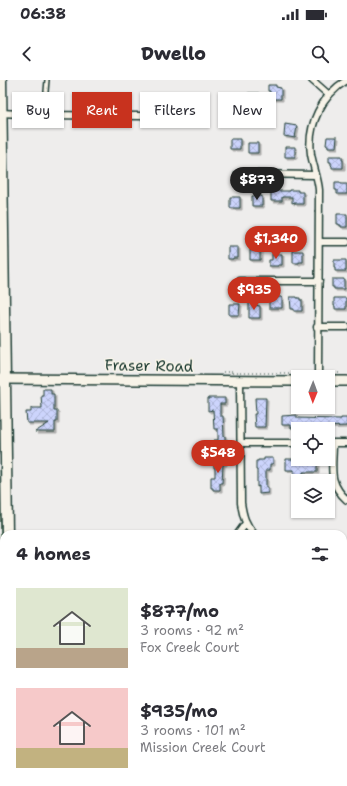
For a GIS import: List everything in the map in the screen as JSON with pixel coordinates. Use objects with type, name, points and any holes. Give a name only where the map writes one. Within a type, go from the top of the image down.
[{"type":"main road","points":[[1,80],[3,379],[7,530]]},
{"type":"main road","points":[[0,768],[0,786]]},
{"type":"street","points":[[312,80],[329,95]]},
{"type":"street","points":[[318,370],[319,190],[311,154],[311,137],[312,129],[319,109],[334,89],[346,80]]},
{"type":"street","points":[[1,113],[12,114]]},
{"type":"street","points":[[64,115],[140,116]]},
{"type":"street","points":[[238,174],[316,174]]},
{"type":"street","points":[[319,242],[347,242]]},
{"type":"street","points":[[240,281],[318,281]]},
{"type":"street","points":[[318,327],[347,327]]},
{"type":"street","points":[[335,377],[346,378]]},
{"type":"street","points":[[235,378],[241,443],[241,503],[242,512],[246,523],[251,530]]},
{"type":"street","name":"Fraser Road","points":[[3,379],[235,378],[291,381]]},
{"type":"street","points":[[241,443],[291,443]]},
{"type":"street","points":[[335,443],[347,443]]},
{"type":"street","points":[[332,466],[333,480],[336,487],[347,500]]},
{"type":"street","points":[[241,530],[246,523]]},
{"type":"lane","points":[[46,92],[47,80]]},
{"type":"path","points":[[223,372],[235,378],[291,376]]},
{"type":"path","points":[[335,377],[346,378]]},
{"type":"green space","points":[[0,468],[3,530],[1,530]]},
{"type":"building","points":[[268,85],[276,85],[276,87],[281,88],[281,99],[276,99],[276,92],[268,91]]},
{"type":"building","points":[[285,124],[297,126],[295,138],[284,136]]},
{"type":"building","points":[[327,137],[337,137],[336,147],[328,147],[328,145],[326,145]]},
{"type":"building","points":[[230,139],[240,139],[240,149],[230,149]]},
{"type":"building","points":[[248,143],[258,143],[258,153],[248,153]]},
{"type":"building","points":[[285,147],[295,147],[295,157],[285,157]]},
{"type":"building","points":[[329,156],[342,156],[343,168],[332,168],[331,162],[329,162]]},
{"type":"building","points":[[335,182],[347,184],[347,194],[337,194],[337,190],[335,190]]},
{"type":"building","points":[[298,190],[298,192],[303,192],[303,204],[295,204],[295,202],[292,203],[292,197],[282,197],[282,201],[271,201],[271,191]]},
{"type":"building","points":[[252,196],[262,196],[262,206],[252,206]]},
{"type":"building","points":[[230,197],[240,197],[240,208],[230,208]]},
{"type":"building","points":[[337,214],[347,214],[347,227],[341,227],[341,225],[337,224]]},
{"type":"building","points":[[228,247],[238,247],[238,258],[228,259]]},
{"type":"building","points":[[250,250],[260,250],[260,260],[250,260]]},
{"type":"building","points":[[293,251],[303,251],[303,262],[293,263]]},
{"type":"building","points":[[272,254],[282,254],[282,265],[269,266],[269,260],[272,260]]},
{"type":"building","points":[[334,260],[346,260],[346,271],[335,271]]},
{"type":"building","points":[[332,279],[344,279],[344,289],[334,289],[334,287],[332,287]]},
{"type":"building","points":[[269,297],[282,297],[282,308],[269,308]]},
{"type":"building","points":[[290,297],[297,297],[302,300],[302,311],[294,311],[294,309],[291,309]]},
{"type":"building","points":[[334,298],[346,298],[346,309],[335,309]]},
{"type":"building","points":[[249,302],[255,302],[255,305],[260,306],[260,318],[249,318]]},
{"type":"building","points":[[229,304],[240,304],[239,315],[229,315]]},
{"type":"building","points":[[43,389],[51,389],[51,394],[54,394],[54,411],[57,411],[55,432],[35,432],[49,423],[27,423],[26,412],[31,412],[31,408],[42,408],[41,395],[43,395]]},
{"type":"building","points":[[208,398],[225,398],[225,404],[220,404],[220,416],[223,416],[225,436],[225,443],[223,443],[224,450],[214,450],[214,440],[218,440],[218,429],[214,429],[213,410],[208,411]]},
{"type":"building","points":[[255,398],[266,398],[265,427],[255,427]]},
{"type":"building","points":[[297,415],[297,418],[347,418],[347,426],[335,426],[335,422],[291,422],[291,425],[282,425],[282,416]]},
{"type":"building","points":[[214,458],[225,458],[220,490],[213,490],[213,488],[211,488],[211,477],[215,477]]},
{"type":"building","points":[[264,458],[273,458],[273,464],[270,464],[270,470],[266,470],[266,487],[268,487],[268,493],[259,494],[259,486],[257,487],[256,461],[264,460]]},
{"type":"building","points":[[286,459],[291,459],[291,466],[317,466],[317,472],[303,472],[303,474],[294,474],[294,470],[286,470]]}]
